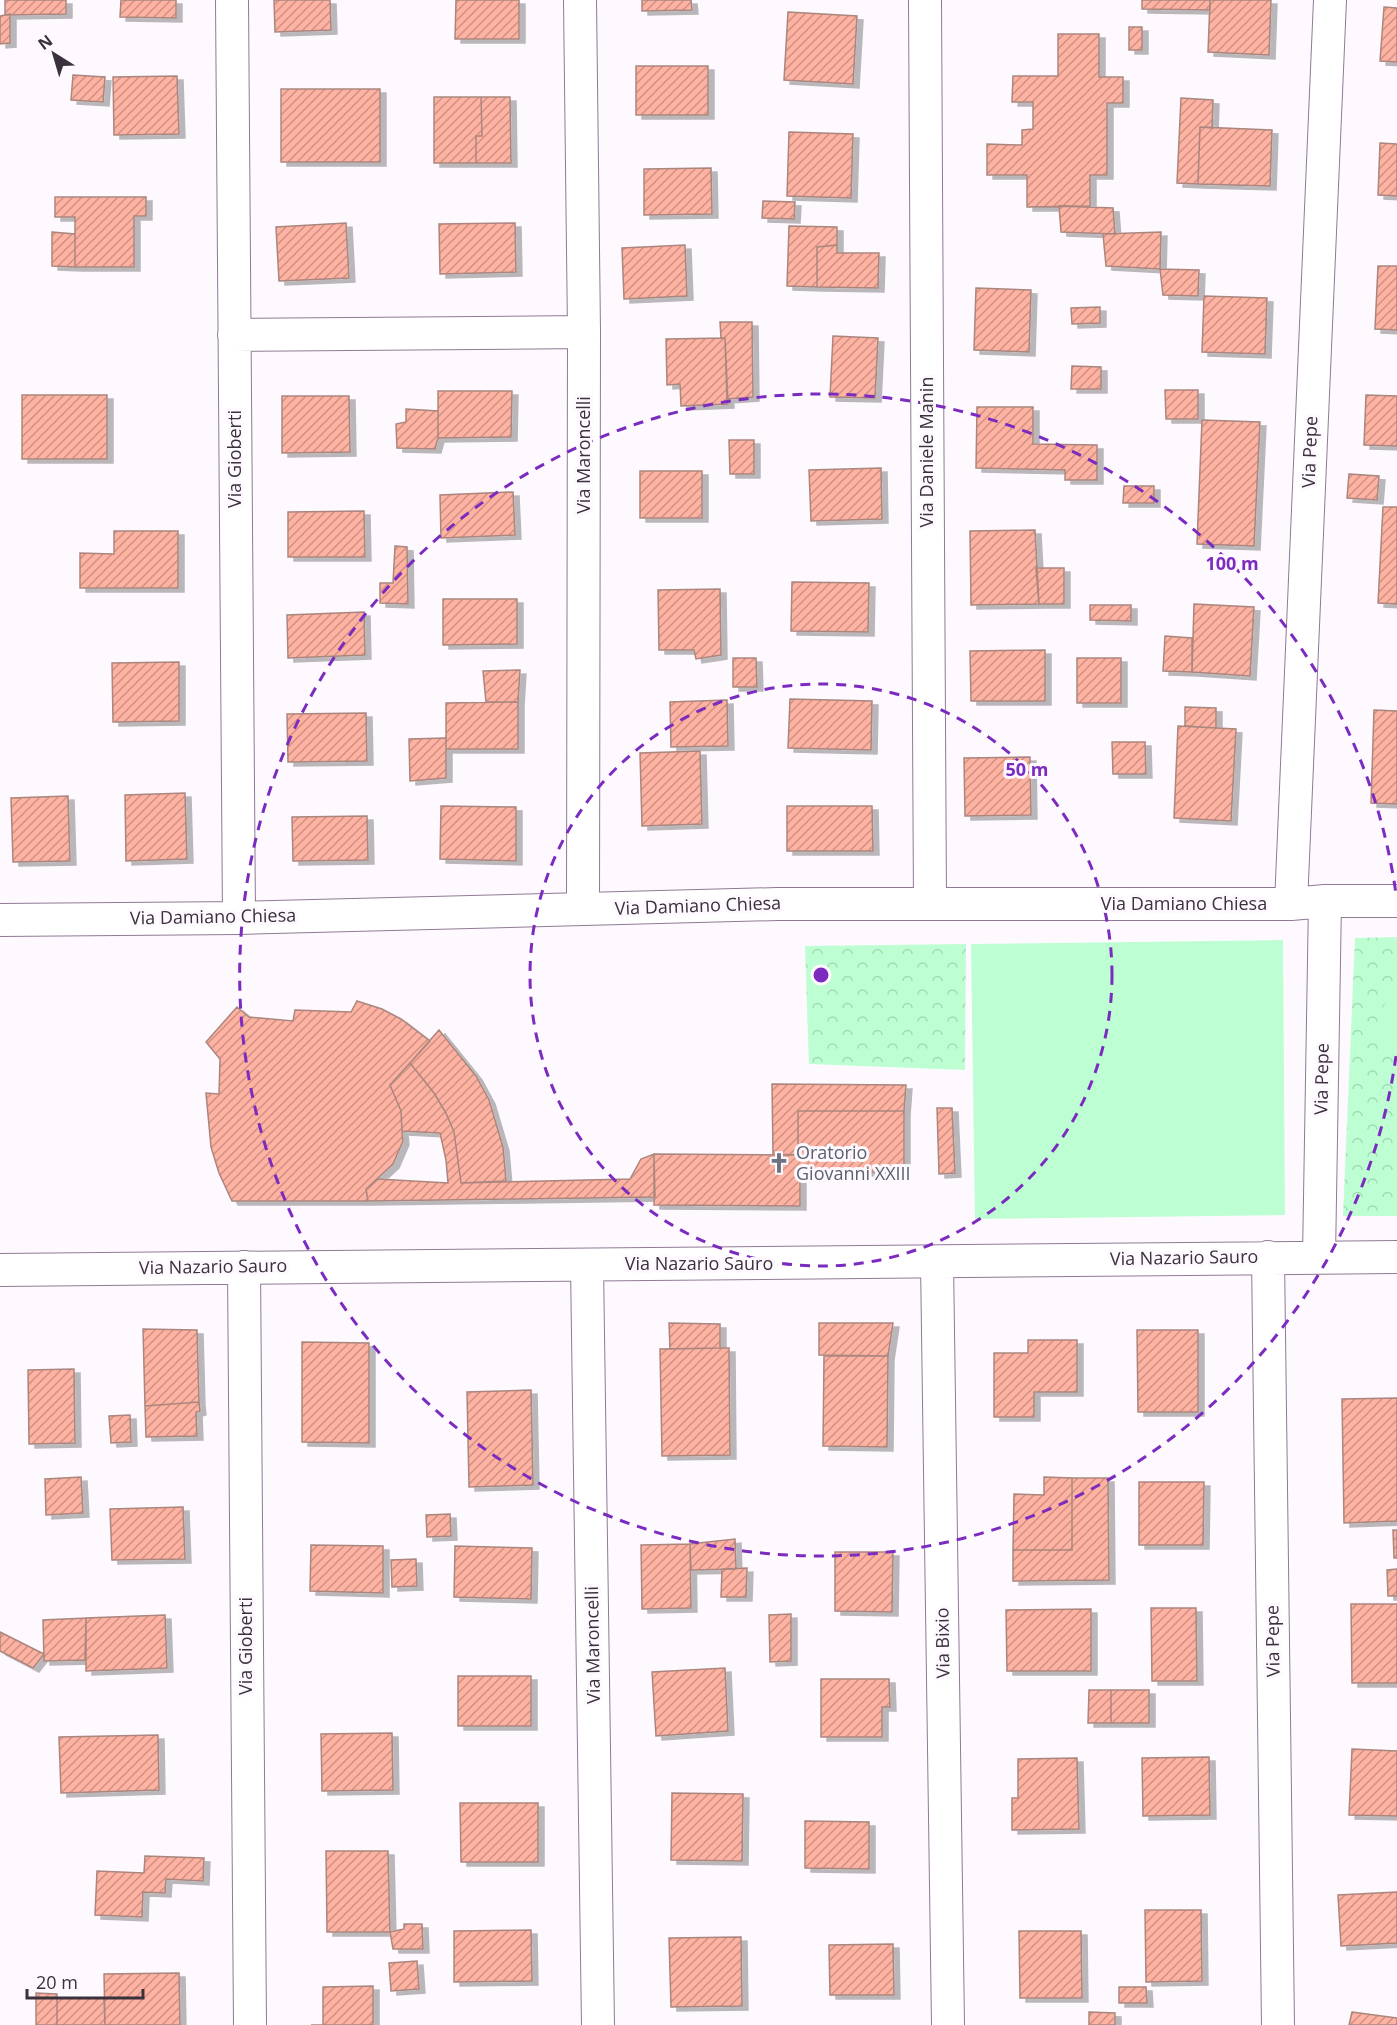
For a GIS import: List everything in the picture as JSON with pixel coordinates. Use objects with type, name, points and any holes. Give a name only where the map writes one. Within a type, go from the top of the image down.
[{"type":"street","name":"Via Gioberti","points":[[232,0],[239,918]]},
{"type":"street","name":"Via Maroncelli","points":[[580,0],[584,332],[583,909]]},
{"type":"street","name":"Via Daniele Manin","points":[[925,0],[930,904]]},
{"type":"street","name":"Via Pepe","points":[[1291,904],[1330,0]]},
{"type":"street","points":[[234,335],[584,332]]},
{"type":"street","name":"Via Damiano Chiesa","points":[[0,920],[239,918],[777,904],[1291,904],[1325,901],[1397,901]]},
{"type":"street","name":"Via Pepe","points":[[1319,1257],[1325,901]]},
{"type":"street","name":"Via Pepe","points":[[1268,1257],[1278,2025]]},
{"type":"street","name":"Via Nazario Sauro","points":[[0,1270],[1397,1257]]},
{"type":"street","name":"Via Bixio","points":[[937,1262],[948,2025]]},
{"type":"street","name":"Via Maroncelli","points":[[586,1265],[598,2025]]},
{"type":"street","name":"Via Gioberti","points":[[243,1267],[249,2025]]},
{"type":"green space","points":[[1397,937],[1397,1216],[1343,1216],[1355,938]]},
{"type":"green space","points":[[1283,940],[1285,1215],[975,1219],[971,944]]},
{"type":"green space","points":[[966,944],[965,1070],[809,1064],[805,946]]},
{"type":"green space","points":[[1397,994],[1397,1061],[1383,1047],[1379,1027],[1383,1007]]},
{"type":"building","points":[[5,0],[66,0],[66,14],[5,15]]},
{"type":"building","points":[[121,0],[176,0],[176,18],[120,17]]},
{"type":"building","points":[[274,0],[330,0],[331,30],[275,32]]},
{"type":"building","points":[[456,0],[519,0],[519,39],[455,39]]},
{"type":"building","points":[[642,0],[691,0],[692,10],[642,11]]},
{"type":"building","points":[[1142,0],[1210,0],[1210,10],[1142,9]]},
{"type":"building","points":[[1210,0],[1271,0],[1269,55],[1208,52]]},
{"type":"building","points":[[1384,7],[1397,8],[1397,62],[1380,61]]},
{"type":"building","points":[[788,12],[857,16],[853,84],[784,80]]},
{"type":"building","points":[[10,14],[10,43],[0,44],[0,16]]},
{"type":"building","points":[[1129,27],[1142,27],[1142,50],[1129,50]]},
{"type":"building","points":[[1058,34],[1099,34],[1099,77],[1123,77],[1123,103],[1107,103],[1107,175],[1090,175],[1090,206],[1027,207],[1027,175],[987,175],[987,144],[1022,145],[1022,130],[1033,129],[1033,102],[1012,102],[1013,76],[1058,76]]},
{"type":"building","points":[[636,66],[708,66],[708,115],[636,115]]},
{"type":"building","points":[[73,75],[105,77],[103,102],[71,100]]},
{"type":"building","points":[[177,76],[179,134],[114,135],[113,77]]},
{"type":"building","points":[[281,89],[380,89],[380,162],[281,162]]},
{"type":"building","points":[[434,97],[481,97],[482,136],[476,136],[476,163],[434,163]]},
{"type":"building","points":[[481,97],[510,97],[511,163],[476,163],[476,136],[482,136]]},
{"type":"building","points":[[1181,98],[1213,100],[1212,128],[1200,127],[1198,184],[1177,183]]},
{"type":"building","points":[[1200,127],[1272,130],[1270,186],[1198,184]]},
{"type":"building","points":[[789,132],[853,134],[851,198],[787,196]]},
{"type":"building","points":[[1380,143],[1397,144],[1397,196],[1378,195]]},
{"type":"building","points":[[711,168],[712,214],[644,215],[644,169]]},
{"type":"building","points":[[55,197],[146,197],[146,216],[134,216],[134,267],[75,267],[75,217],[55,217]]},
{"type":"building","points":[[763,201],[795,202],[794,219],[762,218]]},
{"type":"building","points":[[1059,206],[1113,208],[1115,234],[1061,232]]},
{"type":"building","points":[[346,223],[349,278],[279,281],[276,227]]},
{"type":"building","points":[[515,223],[516,272],[440,274],[439,224]]},
{"type":"building","points":[[789,226],[837,227],[837,245],[817,247],[817,287],[787,286]]},
{"type":"building","points":[[52,232],[75,234],[75,267],[52,266]]},
{"type":"building","points":[[1161,232],[1160,269],[1106,266],[1103,234]]},
{"type":"building","points":[[685,245],[687,296],[624,299],[622,248]]},
{"type":"building","points":[[837,245],[837,253],[879,253],[878,288],[817,287],[817,247]]},
{"type":"building","points":[[1378,266],[1397,266],[1397,330],[1375,329]]},
{"type":"building","points":[[1160,269],[1199,270],[1198,296],[1163,295]]},
{"type":"building","points":[[976,288],[1031,290],[1029,352],[974,350]]},
{"type":"building","points":[[1204,296],[1267,298],[1265,354],[1202,352]]},
{"type":"building","points":[[1100,307],[1100,323],[1072,324],[1071,308]]},
{"type":"building","points":[[720,322],[752,322],[753,397],[727,399],[725,338],[721,338]]},
{"type":"building","points":[[833,336],[878,338],[875,398],[830,397]]},
{"type":"building","points":[[725,338],[728,404],[681,406],[680,384],[667,385],[666,339]]},
{"type":"building","points":[[1072,366],[1101,367],[1101,389],[1071,389]]},
{"type":"building","points":[[1165,390],[1198,390],[1198,419],[1166,419]]},
{"type":"building","points":[[438,391],[512,391],[511,437],[438,438]]},
{"type":"building","points":[[22,395],[107,395],[107,459],[22,459]]},
{"type":"building","points":[[1366,395],[1397,396],[1397,446],[1364,445]]},
{"type":"building","points":[[282,396],[349,396],[350,452],[282,453]]},
{"type":"building","points":[[977,407],[1033,407],[1033,444],[1097,445],[1097,480],[1065,480],[1065,470],[976,468]]},
{"type":"building","points":[[406,409],[438,411],[438,438],[435,449],[397,448],[396,424],[406,422]]},
{"type":"building","points":[[1202,420],[1260,422],[1254,546],[1197,544]]},
{"type":"building","points":[[729,440],[754,440],[754,474],[730,474]]},
{"type":"building","points":[[881,468],[882,519],[811,521],[809,470]]},
{"type":"building","points":[[640,471],[702,471],[702,518],[640,518]]},
{"type":"building","points":[[1349,474],[1379,476],[1377,500],[1347,498]]},
{"type":"building","points":[[1124,486],[1154,486],[1154,503],[1123,503]]},
{"type":"building","points":[[513,492],[515,535],[441,538],[440,495]]},
{"type":"building","points":[[1383,507],[1397,507],[1397,604],[1378,603]]},
{"type":"building","points":[[364,511],[365,557],[288,557],[288,512]]},
{"type":"building","points":[[1035,530],[1039,604],[971,605],[970,531]]},
{"type":"building","points":[[114,531],[178,531],[178,588],[80,588],[80,553],[114,554]]},
{"type":"building","points":[[395,546],[407,547],[408,604],[380,603],[380,583],[393,583]]},
{"type":"building","points":[[1036,568],[1064,568],[1064,604],[1039,604]]},
{"type":"building","points":[[792,582],[869,583],[868,632],[791,631]]},
{"type":"building","points":[[720,589],[721,655],[696,659],[694,650],[659,650],[658,590]]},
{"type":"building","points":[[443,599],[517,599],[517,644],[443,645]]},
{"type":"building","points":[[1194,604],[1254,607],[1250,676],[1192,672]]},
{"type":"building","points":[[1090,605],[1131,605],[1131,621],[1090,620]]},
{"type":"building","points":[[364,612],[365,655],[288,658],[287,615]]},
{"type":"building","points":[[1165,636],[1192,638],[1192,672],[1163,671]]},
{"type":"building","points":[[1045,650],[1045,701],[971,701],[970,651]]},
{"type":"building","points":[[733,658],[756,658],[757,687],[733,687]]},
{"type":"building","points":[[1077,658],[1121,658],[1121,703],[1077,703]]},
{"type":"building","points":[[179,662],[179,721],[113,722],[112,663]]},
{"type":"building","points":[[520,670],[518,702],[486,702],[483,671]]},
{"type":"building","points":[[790,699],[872,701],[871,750],[788,748]]},
{"type":"building","points":[[727,700],[728,746],[671,747],[670,702]]},
{"type":"building","points":[[518,702],[518,749],[446,749],[446,703]]},
{"type":"building","points":[[1185,707],[1216,708],[1216,728],[1185,726]]},
{"type":"building","points":[[1374,710],[1397,711],[1397,804],[1371,803]]},
{"type":"building","points":[[366,713],[367,761],[288,762],[287,714]]},
{"type":"building","points":[[1178,726],[1236,729],[1231,821],[1174,818]]},
{"type":"building","points":[[446,738],[446,778],[410,781],[409,739]]},
{"type":"building","points":[[1112,742],[1145,742],[1146,774],[1113,774]]},
{"type":"building","points":[[700,751],[702,824],[642,826],[640,753]]},
{"type":"building","points":[[1030,757],[1031,815],[965,816],[964,758]]},
{"type":"building","points":[[185,793],[187,859],[126,861],[125,795]]},
{"type":"building","points":[[68,796],[70,861],[13,862],[11,798]]},
{"type":"building","points":[[441,806],[516,807],[516,861],[440,859]]},
{"type":"building","points":[[787,806],[872,806],[873,851],[787,851]]},
{"type":"building","points":[[367,816],[368,860],[293,861],[292,817]]},
{"type":"building","points":[[357,1001],[382,1009],[401,1019],[430,1041],[390,1085],[401,1111],[403,1141],[393,1164],[366,1189],[368,1201],[232,1201],[219,1173],[211,1147],[206,1093],[219,1094],[220,1059],[206,1042],[237,1007],[249,1017],[293,1021],[295,1010],[351,1012]]},
{"type":"building","points":[[439,1030],[476,1076],[489,1100],[503,1147],[506,1181],[461,1183],[454,1132],[446,1113],[434,1093],[410,1063]]},
{"type":"building","points":[[410,1063],[434,1093],[446,1113],[454,1132],[461,1183],[630,1179],[641,1159],[654,1154],[655,1197],[368,1201],[366,1189],[378,1179],[448,1183],[440,1133],[402,1131],[401,1111],[390,1085]]},
{"type":"building","points":[[772,1084],[906,1085],[904,1111],[798,1111],[798,1155],[773,1154]]},
{"type":"building","points":[[937,1108],[952,1108],[955,1173],[939,1174]]},
{"type":"building","name":"Oratorio Giovanni XXIII","points":[[798,1111],[904,1111],[904,1172],[800,1172],[800,1206],[654,1205],[654,1154],[798,1155]]},
{"type":"building","points":[[669,1323],[720,1324],[720,1348],[670,1349]]},
{"type":"building","points":[[819,1323],[893,1323],[888,1356],[819,1355]]},
{"type":"building","points":[[143,1329],[197,1330],[199,1402],[145,1406]]},
{"type":"building","points":[[1137,1330],[1198,1330],[1198,1412],[1138,1412]]},
{"type":"building","points":[[1028,1340],[1077,1340],[1077,1392],[1034,1392],[1034,1417],[994,1417],[994,1353],[1028,1353]]},
{"type":"building","points":[[302,1342],[369,1343],[369,1443],[302,1442]]},
{"type":"building","points":[[729,1348],[730,1455],[662,1456],[660,1349]]},
{"type":"building","points":[[824,1356],[888,1356],[887,1447],[823,1446]]},
{"type":"building","points":[[74,1369],[75,1443],[29,1444],[28,1370]]},
{"type":"building","points":[[531,1390],[533,1485],[469,1487],[467,1392]]},
{"type":"building","points":[[1397,1398],[1397,1521],[1344,1523],[1342,1399]]},
{"type":"building","points":[[199,1402],[200,1411],[196,1412],[197,1436],[146,1437],[145,1406]]},
{"type":"building","points":[[130,1415],[131,1442],[111,1443],[109,1416]]},
{"type":"building","points":[[81,1477],[83,1513],[46,1515],[45,1479]]},
{"type":"building","points":[[1044,1477],[1072,1478],[1072,1550],[1013,1550],[1014,1494],[1044,1495]]},
{"type":"building","points":[[1072,1478],[1108,1478],[1109,1580],[1013,1581],[1013,1550],[1072,1550]]},
{"type":"building","points":[[1139,1482],[1204,1482],[1203,1545],[1139,1545]]},
{"type":"building","points":[[183,1507],[185,1559],[112,1560],[110,1509]]},
{"type":"building","points":[[450,1514],[451,1536],[427,1537],[426,1515]]},
{"type":"building","points":[[1393,1530],[1397,1530],[1397,1558],[1394,1558]]},
{"type":"building","points":[[735,1539],[736,1569],[691,1570],[690,1544]]},
{"type":"building","points":[[690,1544],[691,1608],[642,1609],[641,1545]]},
{"type":"building","points":[[311,1545],[383,1546],[383,1593],[310,1591]]},
{"type":"building","points":[[455,1546],[532,1548],[531,1599],[454,1597]]},
{"type":"building","points":[[835,1552],[893,1552],[892,1612],[835,1611]]},
{"type":"building","points":[[416,1559],[417,1586],[392,1587],[391,1560]]},
{"type":"building","points":[[747,1568],[746,1597],[721,1597],[722,1569]]},
{"type":"building","points":[[1397,1569],[1397,1596],[1388,1596],[1387,1570]]},
{"type":"building","points":[[1351,1604],[1397,1604],[1397,1683],[1352,1683]]},
{"type":"building","points":[[1151,1608],[1196,1608],[1197,1681],[1152,1681]]},
{"type":"building","points":[[1091,1609],[1091,1671],[1007,1671],[1006,1610]]},
{"type":"building","points":[[791,1614],[791,1661],[770,1662],[769,1615]]},
{"type":"building","points":[[165,1615],[167,1668],[86,1671],[86,1618]]},
{"type":"building","points":[[86,1618],[85,1660],[44,1661],[43,1620]]},
{"type":"building","points":[[0,1632],[44,1654],[33,1668],[0,1651]]},
{"type":"building","points":[[725,1668],[728,1731],[656,1736],[652,1672]]},
{"type":"building","points":[[458,1676],[531,1676],[531,1726],[458,1726]]},
{"type":"building","points":[[821,1679],[889,1679],[890,1707],[882,1707],[882,1737],[821,1737]]},
{"type":"building","points":[[1089,1690],[1111,1690],[1111,1723],[1088,1723]]},
{"type":"building","points":[[1111,1690],[1149,1690],[1149,1723],[1111,1723]]},
{"type":"building","points":[[392,1733],[393,1790],[322,1791],[321,1734]]},
{"type":"building","points":[[158,1735],[159,1790],[61,1793],[59,1737]]},
{"type":"building","points":[[1352,1749],[1397,1751],[1397,1816],[1349,1815]]},
{"type":"building","points":[[1209,1757],[1210,1815],[1143,1816],[1142,1758]]},
{"type":"building","points":[[1077,1758],[1079,1829],[1012,1830],[1012,1798],[1018,1798],[1018,1759]]},
{"type":"building","points":[[672,1793],[743,1794],[742,1861],[671,1860]]},
{"type":"building","points":[[460,1803],[538,1803],[538,1862],[461,1862]]},
{"type":"building","points":[[805,1821],[869,1822],[869,1869],[805,1868]]},
{"type":"building","points":[[326,1851],[388,1851],[390,1932],[327,1932]]},
{"type":"building","points":[[145,1856],[204,1858],[203,1881],[166,1879],[165,1893],[143,1892],[142,1917],[95,1915],[97,1871],[144,1873]]},
{"type":"building","points":[[1397,1892],[1397,1943],[1341,1946],[1338,1895]]},
{"type":"building","points":[[1145,1910],[1201,1910],[1202,1981],[1146,1982]]},
{"type":"building","points":[[404,1924],[422,1924],[423,1949],[393,1949],[390,1932],[404,1929]]},
{"type":"building","points":[[531,1930],[532,1981],[454,1982],[454,1931]]},
{"type":"building","points":[[1019,1931],[1081,1931],[1082,1998],[1020,1998]]},
{"type":"building","points":[[741,1937],[742,2006],[671,2007],[669,1938]]},
{"type":"building","points":[[893,1944],[894,1995],[830,1995],[829,1945]]},
{"type":"building","points":[[417,1961],[419,1989],[391,1991],[389,1963]]},
{"type":"building","points":[[179,1973],[180,2025],[105,2025],[104,1974]]},
{"type":"building","points":[[373,1986],[373,2025],[323,2025],[323,1987]]},
{"type":"building","points":[[1119,1987],[1146,1987],[1147,2003],[1119,2003]]},
{"type":"building","points":[[36,1993],[57,1994],[57,2025],[36,2025]]},
{"type":"building","points":[[57,1998],[104,1998],[105,2025],[57,2025]]},
{"type":"building","points":[[1089,2012],[1115,2013],[1115,2025],[1089,2025]]},
{"type":"building","points":[[1352,2012],[1397,2018],[1397,2025],[1349,2025]]},
{"type":"place","name":"Oratorio Giovanni XXIII","points":[[779,1163]]}]
